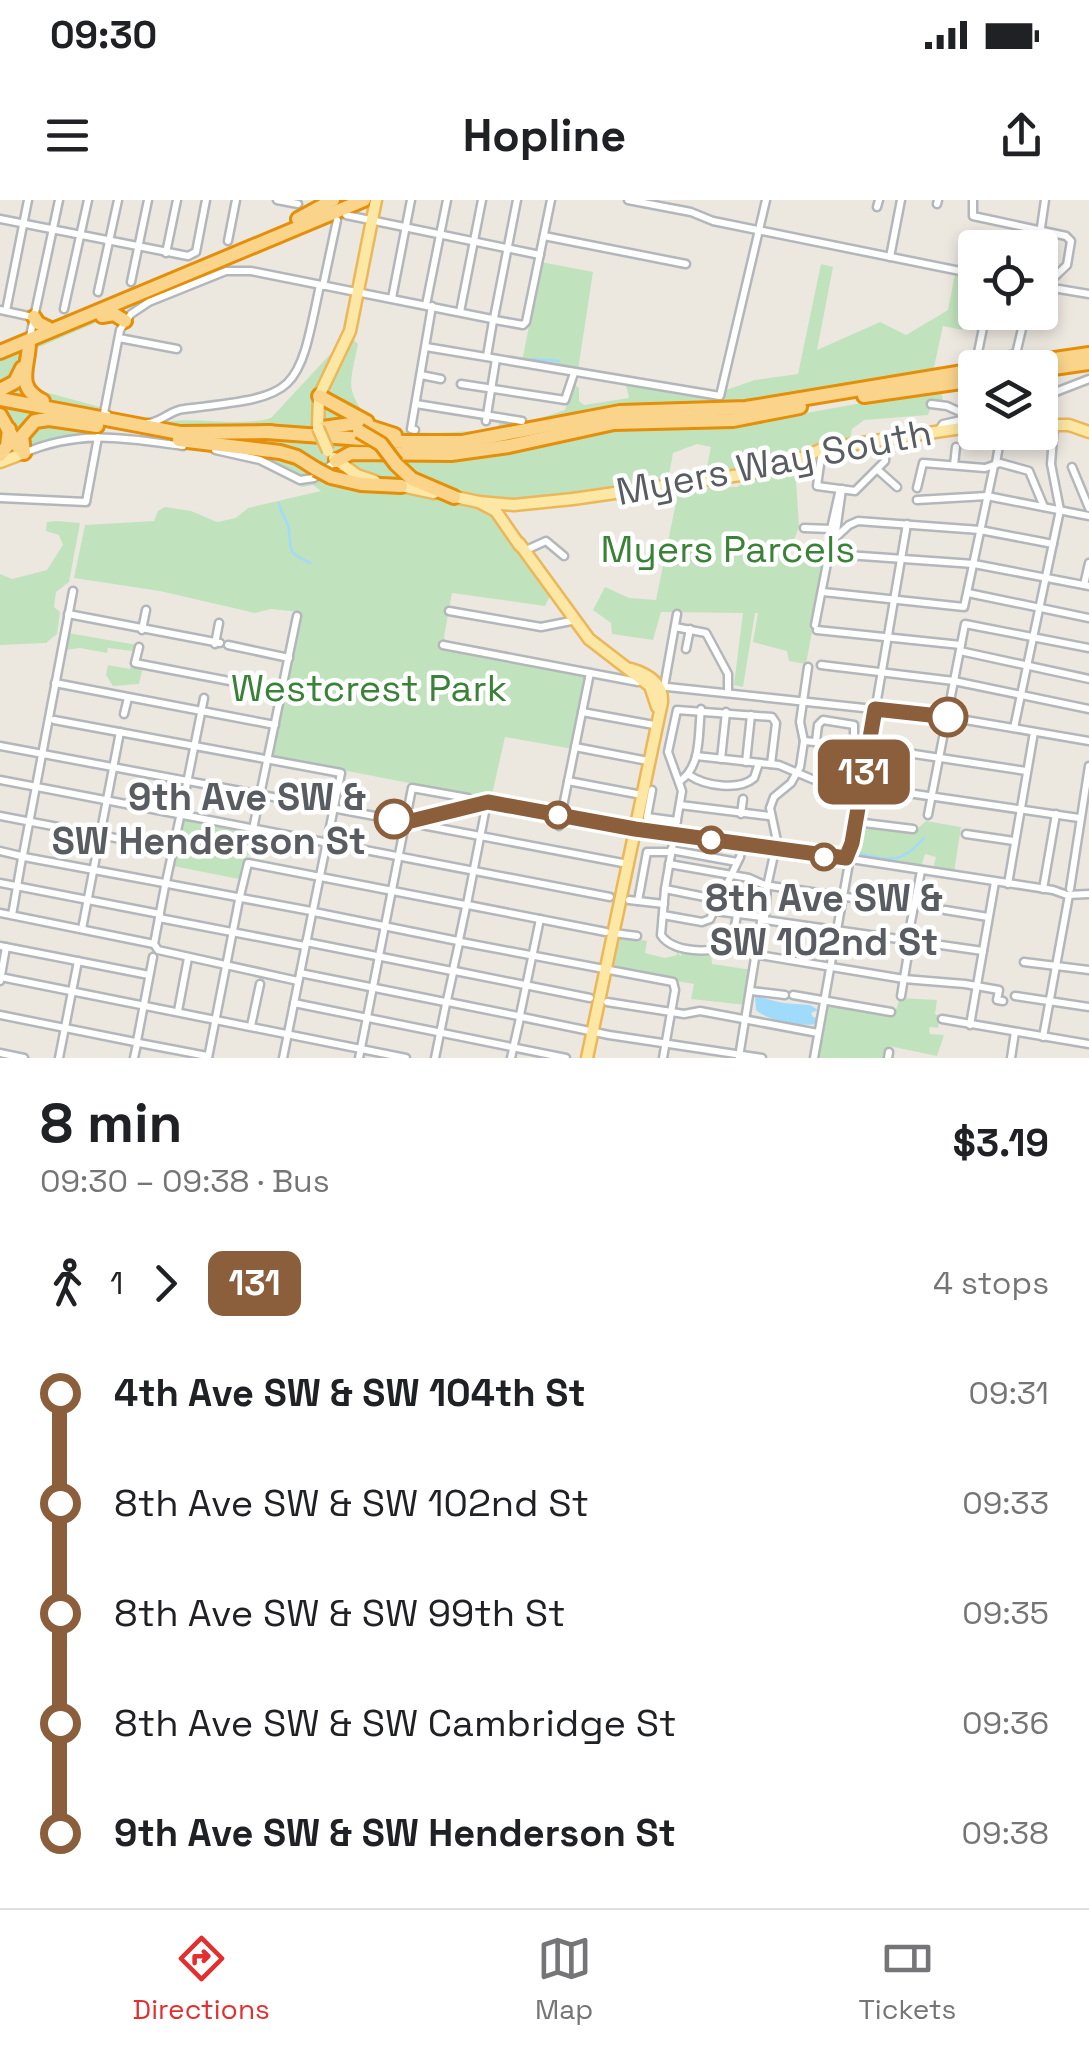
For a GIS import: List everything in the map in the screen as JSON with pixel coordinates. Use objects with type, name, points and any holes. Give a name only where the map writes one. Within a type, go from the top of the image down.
[{"type":"highway","points":[[298,220],[333,200]]},
{"type":"highway","points":[[3,350],[344,200]]},
{"type":"highway","points":[[66,327],[364,200]]},
{"type":"highway","points":[[174,292],[196,276],[257,246]]},
{"type":"highway","points":[[30,338],[109,314],[125,321]]},
{"type":"highway","points":[[34,317],[38,324],[48,328]]},
{"type":"highway","points":[[0,397],[16,382],[30,338]]},
{"type":"highway","points":[[30,338],[25,385],[31,394],[99,423]]},
{"type":"highway","points":[[3,350],[20,356],[22,368]]},
{"type":"highway","points":[[1058,359],[1089,354]]},
{"type":"highway","points":[[1058,367],[1089,363]]},
{"type":"highway","points":[[25,450],[26,428],[38,420],[180,433],[266,432],[442,442],[484,439],[631,410],[746,408],[958,368]]},
{"type":"highway","points":[[332,456],[351,452],[464,452],[614,422],[733,420],[958,382]]},
{"type":"highway","points":[[319,396],[382,431]]},
{"type":"highway","points":[[0,397],[48,402]]},
{"type":"highway","points":[[0,397],[162,438],[280,452],[296,456],[331,477],[361,484],[401,486]]},
{"type":"highway","points":[[4,421],[25,450]]},
{"type":"highway","points":[[0,459],[7,446],[4,421]]},
{"type":"highway","points":[[266,432],[354,422],[402,437],[442,442]]},
{"type":"highway","points":[[318,424],[359,431],[381,444],[412,479],[454,497]]},
{"type":"highway","points":[[162,438],[307,439],[464,452]]},
{"type":"highway","points":[[351,452],[345,460],[351,471]]},
{"type":"main road","points":[[318,424],[319,396],[350,332],[376,200]]},
{"type":"main road","points":[[332,456],[318,424],[317,392],[337,358]]},
{"type":"main road","name":"Myers Way South","points":[[332,456],[370,480],[493,506],[574,500],[768,471],[822,449],[958,425]]},
{"type":"main road","points":[[1058,426],[1087,431]]},
{"type":"main road","points":[[0,459],[25,450]]},
{"type":"main road","points":[[493,506],[593,642],[661,687]]},
{"type":"main road","points":[[586,1058],[635,829],[659,761],[654,726],[661,687]]},
{"type":"main road","points":[[654,726],[661,687]]},
{"type":"street","points":[[28,200],[3,310],[34,317]]},
{"type":"street","points":[[30,338],[59,200]]},
{"type":"street","points":[[64,309],[88,200]]},
{"type":"street","points":[[98,292],[118,200]]},
{"type":"street","points":[[131,282],[148,200]]},
{"type":"street","points":[[166,253],[177,200]]},
{"type":"street","points":[[0,219],[191,256],[196,252],[206,200]]},
{"type":"street","points":[[228,241],[236,200]]},
{"type":"street","points":[[277,200],[298,204]]},
{"type":"street","points":[[392,298],[411,200]]},
{"type":"street","points":[[412,428],[446,200]]},
{"type":"street","points":[[460,312],[482,200]]},
{"type":"street","points":[[486,419],[492,387],[493,319],[517,200]]},
{"type":"street","points":[[0,498],[86,502],[119,338],[125,321],[141,306],[232,270],[525,324],[551,200]]},
{"type":"street","points":[[628,200],[958,271]]},
{"type":"street","points":[[426,347],[720,396],[766,200]]},
{"type":"street","points":[[890,257],[901,200]]},
{"type":"street","points":[[973,200],[971,214],[1041,230],[1046,200]]},
{"type":"street","points":[[346,215],[540,255]]},
{"type":"street","points":[[25,450],[62,440],[99,423],[153,423],[176,410],[261,399],[284,387],[300,368],[337,220]]},
{"type":"street","points":[[544,236],[686,264]]},
{"type":"street","points":[[1058,236],[1071,241],[1067,264],[1058,272]]},
{"type":"street","points":[[1058,289],[1089,294]]},
{"type":"street","points":[[119,338],[177,349]]},
{"type":"street","points":[[460,384],[566,400],[574,373]]},
{"type":"street","points":[[421,375],[442,379]]},
{"type":"street","points":[[1058,391],[1089,379]]},
{"type":"street","points":[[416,404],[486,419],[522,421]]},
{"type":"street","points":[[931,404],[958,412]]},
{"type":"street","points":[[99,423],[127,436],[235,453],[270,464],[300,480],[314,478],[332,456]]},
{"type":"street","points":[[842,503],[878,470],[886,457],[886,438]]},
{"type":"street","points":[[954,465],[956,447]]},
{"type":"street","points":[[822,449],[817,486],[855,491]]},
{"type":"street","points":[[823,592],[964,606],[997,450]]},
{"type":"street","points":[[1014,728],[1060,510],[1052,450]]},
{"type":"street","points":[[917,488],[922,464],[1021,466],[1028,471],[1044,506]]},
{"type":"street","points":[[1072,466],[1089,508]]},
{"type":"street","points":[[878,470],[897,487]]},
{"type":"street","points":[[841,489],[842,503],[816,627],[960,648],[1089,679]]},
{"type":"street","points":[[804,528],[831,529],[841,489]]},
{"type":"street","points":[[917,500],[987,496],[1089,516]]},
{"type":"street","points":[[834,542],[855,522],[980,530],[1054,544]]},
{"type":"street","points":[[814,1058],[908,524]]},
{"type":"street","points":[[526,551],[546,541],[564,556]]},
{"type":"street","points":[[834,542],[838,552],[847,555],[974,564],[1087,586],[1089,563]]},
{"type":"street","points":[[12,916],[74,591]]},
{"type":"street","points":[[968,593],[1089,618]]},
{"type":"street","points":[[142,630],[146,610]]},
{"type":"street","points":[[449,611],[535,626],[576,620]]},
{"type":"street","points":[[68,614],[288,658]]},
{"type":"street","points":[[677,614],[661,687],[948,717],[1089,741]]},
{"type":"street","points":[[253,829],[297,616]]},
{"type":"street","points":[[219,644],[220,623]]},
{"type":"street","points":[[928,815],[965,624],[1089,648]]},
{"type":"street","points":[[675,627],[704,632],[728,674],[728,693]]},
{"type":"street","points":[[686,650],[690,629]]},
{"type":"street","points":[[442,645],[638,682]]},
{"type":"street","points":[[138,647],[136,662],[282,691]]},
{"type":"street","points":[[613,678],[618,660]]},
{"type":"street","points":[[822,665],[954,681],[1089,709]]},
{"type":"street","points":[[739,1057],[776,850],[769,816],[774,797],[797,773],[804,741],[800,722],[808,667]]},
{"type":"street","points":[[558,826],[590,673]]},
{"type":"street","points":[[55,683],[275,725]]},
{"type":"street","points":[[124,714],[128,698]]},
{"type":"street","points":[[134,1058],[204,698]]},
{"type":"street","points":[[659,761],[668,749],[677,710],[700,710],[774,718],[771,764]]},
{"type":"street","points":[[680,781],[689,775],[696,756],[700,710]]},
{"type":"street","points":[[582,712],[654,726]]},
{"type":"street","points":[[721,759],[726,712]]},
{"type":"street","points":[[746,762],[751,714]]},
{"type":"street","points":[[54,720],[341,774],[282,1058]]},
{"type":"street","points":[[816,741],[820,722],[855,726],[854,746]]},
{"type":"street","points":[[82,929],[120,732]]},
{"type":"street","points":[[1008,884],[1034,732]]},
{"type":"street","points":[[804,741],[1026,771]]},
{"type":"street","points":[[0,746],[407,822],[488,802],[674,835],[1088,894]]},
{"type":"street","points":[[575,747],[659,761],[680,781],[680,805],[664,889],[662,939],[669,944],[710,951],[726,945],[738,915]]},
{"type":"street","points":[[696,756],[771,764],[808,778],[1080,818]]},
{"type":"street","points":[[689,775],[701,782],[742,786],[752,781],[759,763]]},
{"type":"street","points":[[1043,1037],[1089,766]]},
{"type":"street","points":[[0,780],[610,896]]},
{"type":"street","points":[[568,781],[647,792],[647,817],[676,821]]},
{"type":"street","points":[[359,1058],[412,788],[468,798]]},
{"type":"street","points":[[741,814],[743,799]]},
{"type":"street","points":[[435,1058],[488,802]]},
{"type":"street","points":[[680,805],[769,816]]},
{"type":"street","points":[[1043,889],[1056,814]]},
{"type":"street","points":[[0,816],[173,850]]},
{"type":"street","points":[[417,819],[422,825],[628,864]]},
{"type":"street","points":[[856,822],[913,829]]},
{"type":"street","points":[[966,834],[1014,841]]},
{"type":"street","points":[[663,915],[705,922],[715,911],[732,876],[742,844]]},
{"type":"street","points":[[664,904],[633,900],[649,850],[738,862]]},
{"type":"street","points":[[0,852],[674,984],[663,1058]]},
{"type":"street","points":[[0,1015],[210,1057],[247,864],[638,936]]},
{"type":"street","points":[[669,864],[769,885],[914,907]]},
{"type":"street","points":[[901,996],[921,870]]},
{"type":"street","points":[[970,1025],[995,882]]},
{"type":"street","points":[[0,883],[232,932],[380,956],[590,998]]},
{"type":"street","points":[[664,889],[720,900]]},
{"type":"street","points":[[945,910],[989,917]]},
{"type":"street","points":[[715,911],[983,951]]},
{"type":"street","points":[[0,914],[82,929],[225,966],[374,987],[592,1032],[762,1058]]},
{"type":"street","points":[[512,1058],[540,919]]},
{"type":"street","points":[[726,945],[757,955],[999,990],[997,1000],[1003,1001]]},
{"type":"street","points":[[149,975],[3,946],[0,978],[406,1058]]},
{"type":"street","points":[[178,1012],[188,958]]},
{"type":"street","points":[[59,1058],[78,961]]},
{"type":"street","points":[[1024,962],[1089,970]]},
{"type":"street","points":[[251,1026],[260,984]]},
{"type":"street","points":[[751,991],[891,1012]]},
{"type":"street","points":[[1014,996],[1089,1007]]},
{"type":"street","points":[[608,1002],[672,1012],[700,1011],[818,1033]]},
{"type":"street","points":[[294,1003],[566,1058]]},
{"type":"street","points":[[942,1020],[1089,1044]]},
{"type":"street","points":[[1011,1058],[1015,1032]]},
{"type":"street","points":[[0,1053],[24,1058]]},
{"type":"green space","points":[[541,262],[593,272],[578,370],[522,362]]},
{"type":"green space","name":"Westcrest Park","points":[[821,264],[833,267],[817,350],[880,322],[906,335],[948,310],[955,274],[958,274],[958,329],[943,326],[933,372],[724,407],[726,427],[941,389],[943,401],[933,401],[928,415],[864,420],[852,429],[850,440],[777,464],[706,472],[711,447],[697,444],[673,453],[668,480],[515,500],[462,493],[466,502],[488,508],[550,596],[545,606],[452,593],[444,637],[448,648],[587,673],[573,749],[505,737],[491,799],[271,756],[299,612],[271,609],[255,613],[160,591],[74,578],[85,525],[154,521],[158,511],[165,507],[191,511],[217,522],[236,518],[248,508],[321,491],[313,485],[302,487],[292,482],[295,477],[255,457],[175,443],[157,425],[182,420],[242,422],[271,418],[336,348],[343,329],[358,344],[352,391],[361,409],[374,421],[410,432],[486,431],[498,428],[500,421],[523,424],[565,410],[574,384],[584,405],[629,398],[626,385],[724,402],[726,390],[755,380],[798,374]]},
{"type":"green space","points":[[107,318],[37,348],[29,371],[34,389],[100,407],[95,434],[52,439],[0,460],[0,357]]},
{"type":"green space","name":"Myers Parcels","points":[[795,464],[799,527],[788,556],[827,552],[806,664],[789,661],[787,651],[753,642],[758,613],[743,687],[734,685],[743,613],[661,612],[653,640],[612,634],[611,623],[593,610],[605,587],[629,598],[656,600],[679,488],[737,487]]},
{"type":"green space","points":[[47,522],[80,523],[69,582],[56,592],[54,607],[60,612],[57,634],[46,643],[0,645],[0,574],[12,579],[47,570],[63,545],[59,535],[46,531]]},
{"type":"green space","points":[[68,633],[137,645],[134,664],[143,666],[139,684],[113,686],[106,675],[108,665],[130,669],[133,651],[65,650]]},
{"type":"green space","points":[[182,818],[252,832],[249,850],[257,849],[255,858],[248,855],[239,879],[173,866]]},
{"type":"green space","points":[[926,821],[961,827],[954,873],[933,869],[936,857],[925,854],[921,867],[853,857],[858,825],[914,832]]},
{"type":"green space","points":[[619,936],[647,941],[645,953],[665,958],[677,955],[676,951],[681,956],[682,949],[711,954],[712,964],[752,970],[746,1005],[691,999],[694,984],[612,970]]},
{"type":"green space","points":[[900,998],[937,1000],[938,1028],[929,1029],[930,1034],[944,1035],[937,1056],[889,1046],[886,1058],[817,1058],[826,1005],[894,1015]]},
{"type":"water","points":[[755,996],[810,1005],[818,1010],[811,1013],[818,1018],[817,1024],[794,1024],[768,1017],[756,1010]]},
{"type":"waterway","points":[[533,359],[559,361]]},
{"type":"waterway","points":[[279,504],[292,551],[310,563]]},
{"type":"waterway","points":[[796,768],[800,745],[797,725]]},
{"type":"waterway","points":[[766,809],[770,797],[778,790]]},
{"type":"waterway","points":[[855,853],[892,859],[907,853],[924,838]]},
{"type":"bus line","name":"131","points":[[394,819],[407,822],[488,802],[635,829],[848,858],[875,709],[948,717]]},
{"type":"place","name":"9th Ave SW & SW Henderson St","points":[[394,819]]},
{"type":"place","name":"8th Ave SW & SW 102nd St","points":[[824,857]]}]
